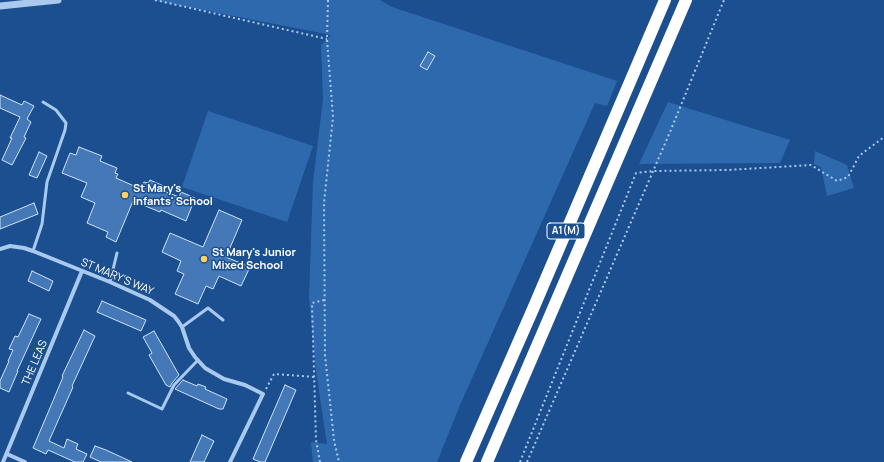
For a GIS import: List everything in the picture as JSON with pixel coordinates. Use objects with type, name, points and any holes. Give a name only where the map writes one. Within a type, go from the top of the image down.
[{"type":"highway","name":"A1(M)","points":[[466,462],[665,0]]},
{"type":"highway","name":"A1(M)","points":[[487,462],[686,0]]},
{"type":"street","points":[[0,6],[58,0]]},
{"type":"street","name":"ST MARY'S WAY","points":[[0,249],[10,246],[24,248],[136,293],[174,316],[182,328],[189,348],[205,368],[224,379],[245,385],[262,394]]},
{"type":"street","name":"THE LEAS","points":[[3,462],[82,271]]},
{"type":"street","points":[[230,462],[262,394]]},
{"type":"street","points":[[7,454],[25,462]]},
{"type":"lane","points":[[33,251],[42,224],[47,182],[66,123],[56,110],[43,102]]},
{"type":"lane","points":[[110,282],[117,253]]},
{"type":"lane","points":[[182,328],[208,308],[223,320]]},
{"type":"lane","points":[[128,393],[162,409],[174,385],[198,360]]},
{"type":"path","points":[[155,0],[327,39]]},
{"type":"path","points":[[328,0],[327,39],[333,117],[324,203],[324,356],[334,440],[339,462]]},
{"type":"path","points":[[527,462],[653,171],[724,0]]},
{"type":"path","points":[[520,462],[636,173],[653,171],[728,170],[811,165],[836,181],[848,177],[859,156],[884,137]]},
{"type":"path","points":[[320,462],[316,440],[312,303],[324,300]]},
{"type":"path","points":[[262,394],[274,374],[314,377]]},
{"type":"shaded area","points":[[152,0],[380,0],[392,7],[617,81],[607,106],[595,103],[460,405],[437,462],[313,462],[311,442],[327,444],[316,371],[309,298],[313,182],[323,99],[321,45],[331,35]]},
{"type":"shaded area","points":[[668,102],[790,140],[780,163],[639,164]]},
{"type":"shaded area","points":[[208,111],[313,146],[287,222],[182,187]]},
{"type":"shaded area","points":[[815,151],[847,165],[854,188],[827,196],[821,167],[814,164]]},
{"type":"building","points":[[428,52],[435,56],[427,70],[420,66]]},
{"type":"building","points":[[0,95],[22,105],[24,101],[34,106],[27,119],[31,122],[24,137],[26,138],[12,165],[2,160],[20,117],[0,108]]},
{"type":"building","name":"St Mary's Infants' School","points":[[79,147],[102,156],[100,161],[117,168],[115,173],[118,174],[116,178],[141,189],[144,182],[148,183],[150,180],[166,187],[164,191],[179,197],[181,192],[195,198],[186,221],[161,210],[160,212],[133,201],[116,242],[106,237],[108,232],[87,223],[95,203],[81,197],[87,183],[62,173],[70,153],[76,155]]},
{"type":"building","points":[[39,152],[47,156],[37,178],[29,175]]},
{"type":"building","points":[[34,203],[38,214],[0,229],[0,217]]},
{"type":"building","name":"St Mary's Junior Mixed School","points":[[219,210],[242,220],[226,257],[250,267],[241,286],[219,276],[213,289],[206,286],[198,304],[175,294],[184,274],[177,271],[181,261],[162,252],[170,233],[203,247]]},
{"type":"building","points":[[32,271],[53,281],[49,291],[28,281]]},
{"type":"building","points":[[102,301],[146,320],[141,331],[97,312]]},
{"type":"building","points":[[29,314],[41,319],[9,392],[0,388],[0,381],[13,350],[9,349],[15,336],[18,337]]},
{"type":"building","points":[[84,330],[95,336],[49,441],[64,448],[67,439],[78,444],[76,449],[87,454],[83,462],[75,462],[48,450],[46,454],[33,448],[63,377],[62,376]]},
{"type":"building","points":[[154,331],[179,375],[170,387],[166,385],[149,355],[152,353],[143,337]]},
{"type":"building","points":[[183,380],[197,386],[198,384],[206,387],[205,389],[227,399],[223,409],[219,409],[175,389]]},
{"type":"building","points":[[285,385],[296,390],[265,462],[260,462],[253,459]]},
{"type":"building","points":[[202,435],[214,441],[204,462],[190,462]]},
{"type":"building","points":[[95,446],[132,462],[101,462],[90,457]]},
{"type":"place","name":"St Mary's Infants' School","points":[[125,195]]},
{"type":"place","name":"St Mary's Junior Mixed School","points":[[204,259]]}]
